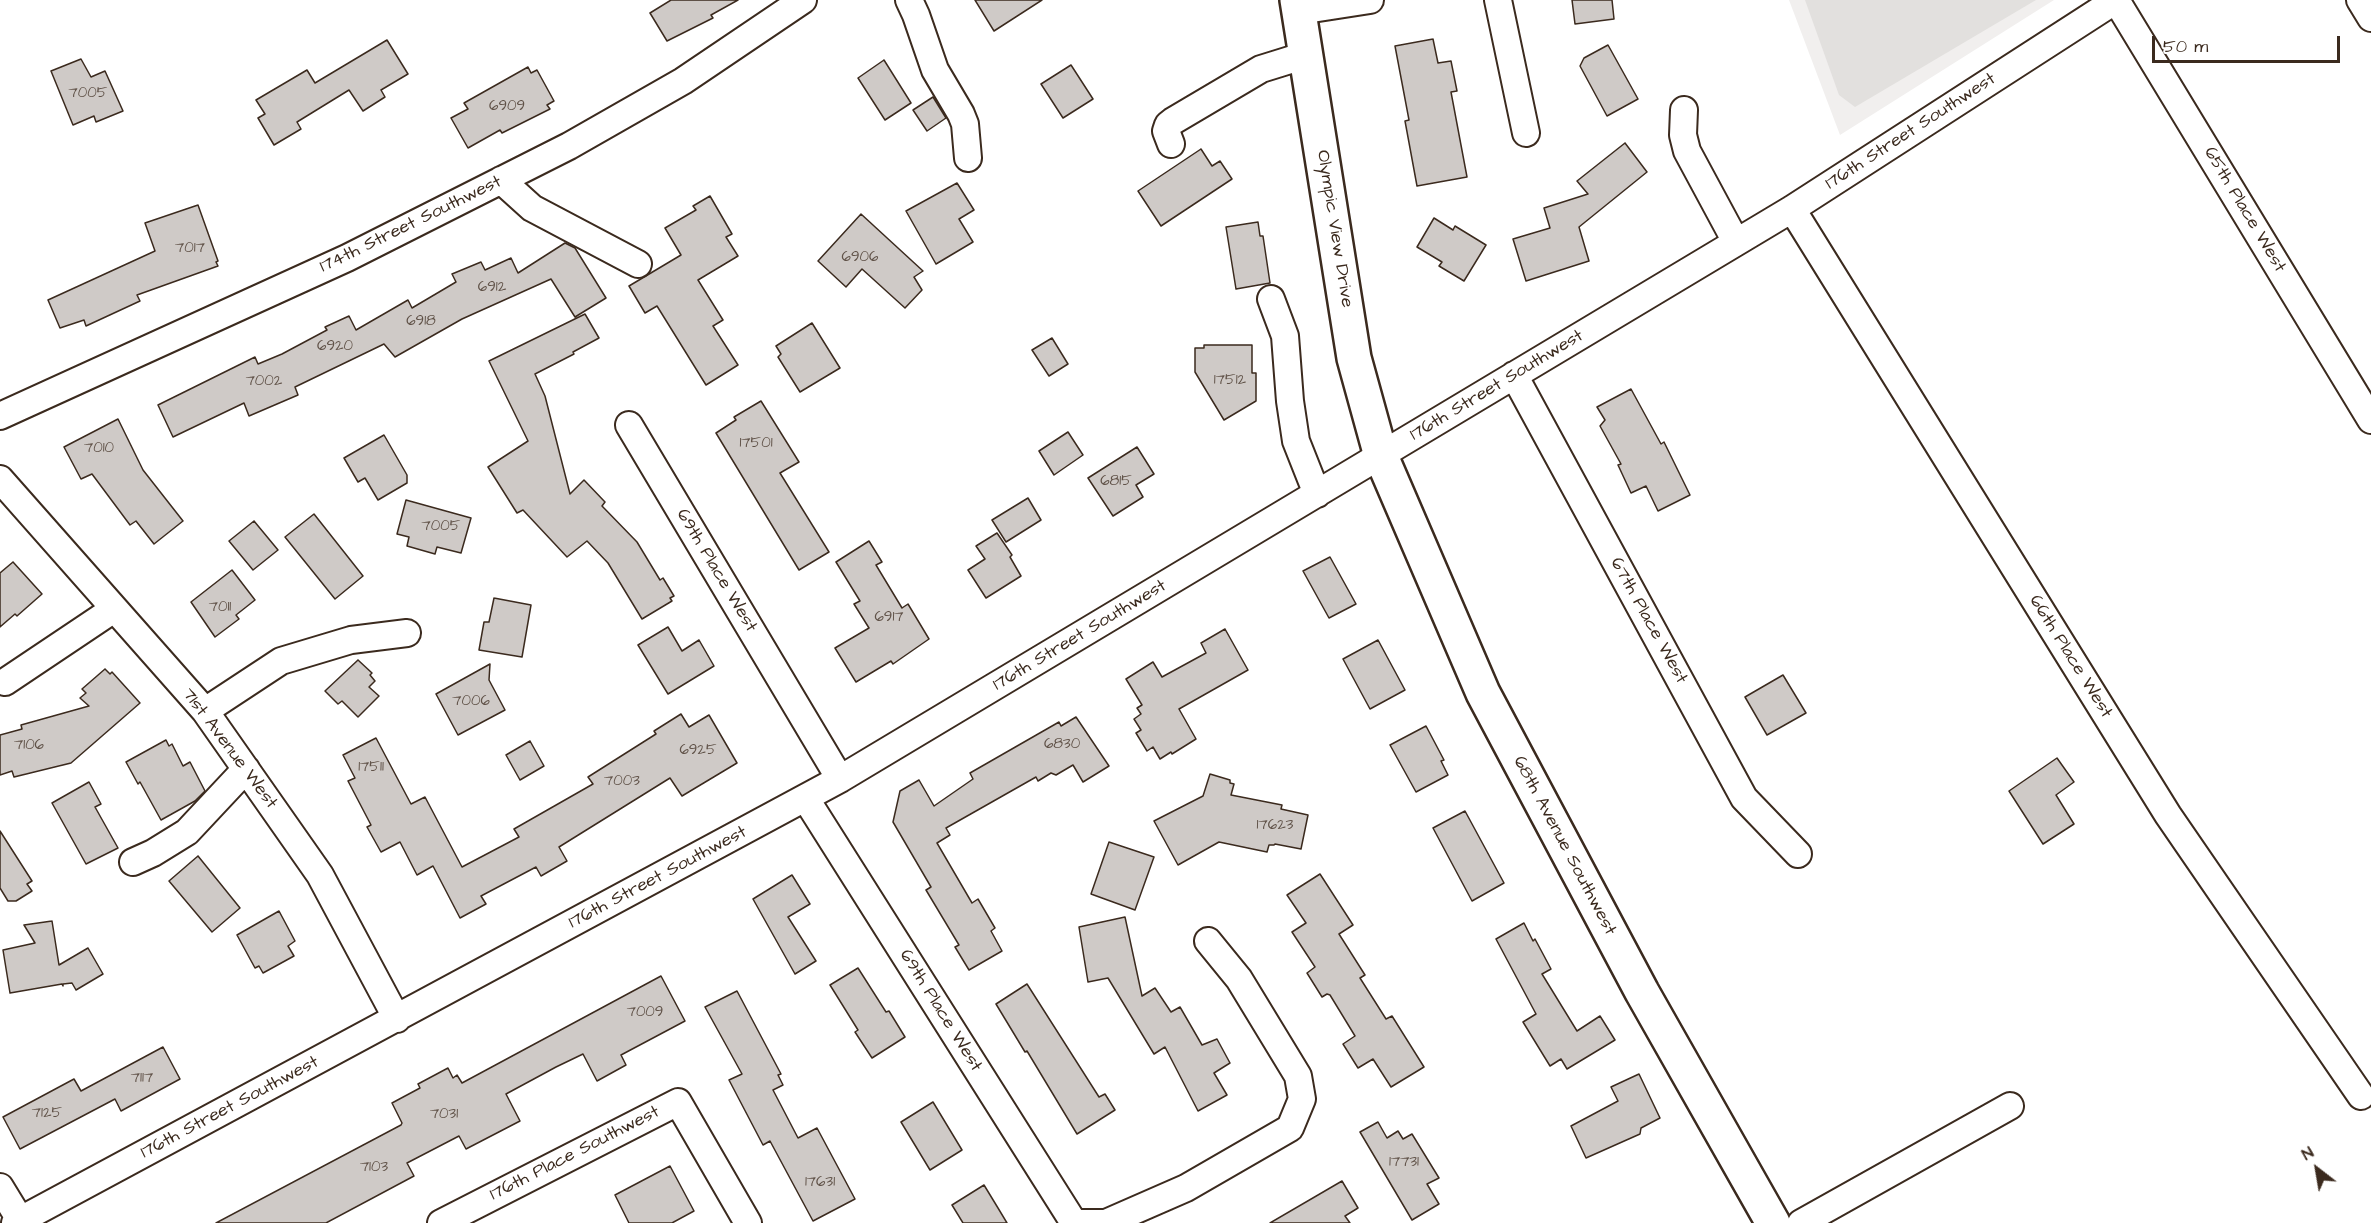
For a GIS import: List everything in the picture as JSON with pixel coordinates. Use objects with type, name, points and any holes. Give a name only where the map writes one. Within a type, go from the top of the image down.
[{"type":"main road","name":"Olympic View Drive","points":[[1298,6],[1354,358],[1381,456]]},
{"type":"main road","name":"68th Avenue Southwest","points":[[1381,456],[1483,693],[1642,992],[1773,1223]]},
{"type":"street","name":"174th Street Southwest","points":[[0,416],[347,258],[569,146],[682,81],[803,0]]},
{"type":"street","points":[[909,0],[935,70],[965,124],[968,158]]},
{"type":"street","points":[[1298,6],[1370,0]]},
{"type":"street","points":[[1498,0],[1526,133]]},
{"type":"street","points":[[2360,0],[2371,18]]},
{"type":"street","name":"176th Street Southwest","points":[[19,1222],[806,799],[1792,209],[2105,3]]},
{"type":"street","name":"65th Place West","points":[[2105,3],[2371,420]]},
{"type":"street","points":[[1171,144],[1166,131],[1168,125],[1173,121],[1261,69],[1306,55]]},
{"type":"street","points":[[1684,110],[1683,135],[1687,151],[1736,242]]},
{"type":"street","points":[[501,180],[532,208],[638,264]]},
{"type":"street","name":"66th Place West","points":[[1792,209],[2168,815],[2361,1096]]},
{"type":"street","points":[[1271,299],[1286,336],[1290,401],[1296,441],[1317,494]]},
{"type":"street","name":"67th Place West","points":[[1514,375],[1744,798],[1798,854]]},
{"type":"street","name":"69th Place West","points":[[628,425],[840,779]]},
{"type":"street","name":"71st Avenue West","points":[[0,479],[205,711],[320,875],[397,1019]]},
{"type":"street","points":[[5,682],[114,609]]},
{"type":"street","points":[[205,711],[281,661],[351,640],[407,633]]},
{"type":"street","points":[[133,861],[153,853],[187,832],[246,769]]},
{"type":"street","name":"69th Place West","points":[[806,799],[1074,1223]]},
{"type":"street","points":[[1074,1223],[1106,1223],[1186,1188],[1290,1128],[1302,1099],[1298,1076],[1239,979],[1208,941]]},
{"type":"street","name":"176th Place Southwest","points":[[441,1223],[678,1102],[748,1223]]},
{"type":"street","points":[[1801,1223],[2010,1106]]},
{"type":"street","points":[[0,1187],[19,1222]]},
{"type":"shaded area","points":[[1789,0],[2054,0],[1840,135]]},
{"type":"shaded area","points":[[1805,0],[2036,0],[1855,107],[1839,95]]},
{"type":"building","points":[[671,0],[738,0],[711,15],[713,18],[667,41],[650,13]]},
{"type":"building","points":[[975,0],[1042,0],[994,31]]},
{"type":"building","points":[[1572,0],[1612,0],[1614,19],[1575,24]]},
{"type":"building","points":[[1433,39],[1438,63],[1451,61],[1457,91],[1451,92],[1467,177],[1417,186],[1405,121],[1409,120],[1395,46]]},
{"type":"building","points":[[387,40],[408,74],[381,90],[385,97],[363,111],[349,90],[297,122],[301,129],[274,145],[258,118],[265,114],[256,100],[307,70],[315,83]]},
{"type":"building","points":[[1608,45],[1638,99],[1607,116],[1580,66],[1584,58]]},
{"type":"building","points":[[81,59],[91,77],[105,71],[123,111],[96,122],[94,116],[73,125],[51,71]]},
{"type":"building","points":[[884,60],[911,103],[885,120],[858,78]]},
{"type":"building","points":[[1071,65],[1093,99],[1063,118],[1041,84]]},
{"type":"building","points":[[528,67],[531,73],[537,70],[554,101],[547,105],[550,109],[502,133],[500,130],[468,148],[451,118],[468,109],[464,103]]},
{"type":"building","points":[[933,97],[946,118],[927,131],[913,110]]},
{"type":"building","points":[[1625,143],[1647,172],[1579,227],[1589,261],[1526,281],[1513,239],[1550,228],[1544,208],[1588,194],[1577,181]]},
{"type":"building","points":[[1201,149],[1212,166],[1220,161],[1232,179],[1161,226],[1138,191]]},
{"type":"building","points":[[957,183],[974,210],[959,219],[973,242],[936,264],[906,211]]},
{"type":"building","points":[[710,196],[732,234],[726,237],[738,256],[698,280],[723,320],[713,326],[738,365],[706,385],[657,306],[645,313],[629,286],[681,255],[665,228],[696,210],[693,206]]},
{"type":"building","points":[[198,205],[218,266],[137,295],[140,301],[86,326],[84,320],[60,328],[48,300],[155,251],[145,223]]},
{"type":"building","points":[[861,214],[923,271],[914,277],[922,290],[905,308],[862,269],[846,287],[818,261]]},
{"type":"building","points":[[1434,218],[1453,230],[1455,226],[1486,245],[1464,281],[1439,266],[1442,262],[1417,247]]},
{"type":"building","points":[[1258,222],[1260,236],[1263,236],[1270,283],[1236,289],[1226,227]]},
{"type":"building","points":[[565,243],[575,248],[606,298],[575,317],[551,279],[462,319],[395,357],[384,344],[295,387],[298,395],[249,416],[244,403],[173,437],[158,405],[255,357],[258,364],[282,354],[327,330],[325,327],[349,316],[356,330],[408,300],[412,308],[456,282],[452,274],[481,262],[485,270],[511,258],[518,273]]},
{"type":"building","points":[[585,314],[599,338],[535,374],[545,396],[570,494],[584,480],[605,502],[602,506],[637,542],[660,580],[663,578],[674,596],[670,598],[672,601],[642,619],[608,563],[587,541],[567,557],[523,510],[517,513],[488,467],[528,441],[489,361]]},
{"type":"building","points":[[812,323],[840,368],[800,392],[778,357],[781,354],[776,346]]},
{"type":"building","points":[[1052,338],[1068,364],[1049,376],[1032,350]]},
{"type":"building","points":[[1204,345],[1252,345],[1252,373],[1256,373],[1256,401],[1224,420],[1195,372],[1195,348],[1204,348]]},
{"type":"building","points":[[1631,389],[1661,444],[1664,442],[1690,495],[1658,511],[1646,486],[1631,493],[1618,465],[1621,464],[1600,426],[1605,420],[1597,407]]},
{"type":"building","points":[[761,401],[799,462],[780,473],[829,552],[799,570],[716,433],[736,420],[734,417]]},
{"type":"building","points":[[118,419],[143,470],[183,521],[154,544],[136,521],[130,525],[92,474],[81,479],[64,447]]},
{"type":"building","points":[[1068,432],[1083,455],[1054,475],[1039,451]]},
{"type":"building","points":[[384,435],[407,475],[407,483],[378,500],[365,478],[358,482],[344,458]]},
{"type":"building","points":[[1137,447],[1154,474],[1136,485],[1143,497],[1113,516],[1088,478]]},
{"type":"building","points":[[1028,498],[1041,520],[1006,542],[992,520]]},
{"type":"building","points":[[406,500],[471,518],[461,553],[437,547],[435,554],[407,546],[409,537],[397,534]]},
{"type":"building","points":[[314,514],[363,576],[335,599],[285,537]]},
{"type":"building","points":[[254,521],[278,550],[253,570],[229,541]]},
{"type":"building","points":[[997,533],[1012,555],[1010,557],[1021,576],[986,598],[968,570],[985,559],[976,546]]},
{"type":"building","points":[[869,541],[882,562],[876,565],[902,608],[908,604],[929,639],[893,664],[891,661],[856,682],[835,648],[869,628],[854,604],[860,601],[836,562]]},
{"type":"building","points":[[1330,557],[1356,604],[1329,618],[1303,571]]},
{"type":"building","points":[[13,562],[42,594],[17,616],[15,614],[0,627],[0,573]]},
{"type":"building","points":[[232,570],[255,600],[236,615],[239,619],[215,637],[191,602]]},
{"type":"building","points":[[494,598],[531,605],[522,657],[479,650],[484,622],[489,622]]},
{"type":"building","points":[[668,627],[682,651],[699,640],[714,666],[668,694],[638,645]]},
{"type":"building","points":[[1225,629],[1248,670],[1179,709],[1196,739],[1160,759],[1153,747],[1147,751],[1136,733],[1141,730],[1134,719],[1141,714],[1137,708],[1142,705],[1126,679],[1153,662],[1162,677],[1206,653],[1201,643]]},
{"type":"building","points":[[1378,640],[1405,690],[1370,709],[1343,659]]},
{"type":"building","points":[[358,660],[372,673],[370,675],[375,681],[369,687],[379,696],[358,717],[342,701],[338,704],[325,691]]},
{"type":"building","points":[[490,664],[489,680],[505,710],[458,735],[436,694]]},
{"type":"building","points":[[105,669],[110,674],[112,672],[140,703],[71,763],[14,777],[12,771],[0,775],[0,735],[22,729],[21,725],[89,706],[80,698],[86,693],[82,689]]},
{"type":"building","points":[[1783,675],[1806,713],[1767,735],[1745,697]]},
{"type":"building","points":[[681,714],[689,727],[709,715],[737,763],[682,796],[670,778],[559,847],[567,861],[541,876],[536,867],[481,896],[486,904],[460,918],[433,866],[417,875],[400,842],[381,852],[367,827],[371,825],[348,781],[355,778],[343,755],[376,738],[411,804],[425,797],[462,867],[519,837],[514,829],[593,784],[588,777],[656,734],[654,731]]},
{"type":"building","points":[[1076,717],[1109,766],[1083,782],[1073,765],[1056,775],[1051,773],[1038,781],[1036,777],[946,828],[950,835],[937,843],[972,903],[978,899],[995,928],[991,931],[1002,951],[969,970],[955,947],[959,945],[926,890],[931,887],[893,822],[900,791],[919,780],[934,806],[973,779],[970,773],[1059,722],[1061,726]]},
{"type":"building","points":[[1426,726],[1444,760],[1441,761],[1448,775],[1416,792],[1390,745]]},
{"type":"building","points":[[166,740],[169,746],[172,744],[183,766],[190,762],[205,791],[195,801],[161,820],[126,762]]},
{"type":"building","points":[[530,741],[544,766],[520,780],[506,755]]},
{"type":"building","points":[[2057,758],[2074,782],[2056,795],[2074,824],[2043,844],[2009,791]]},
{"type":"building","points":[[1210,774],[1230,780],[1230,783],[1234,784],[1231,795],[1282,805],[1281,809],[1308,815],[1301,849],[1275,844],[1269,845],[1267,852],[1219,842],[1178,865],[1154,821],[1203,796]]},
{"type":"building","points":[[89,782],[101,804],[95,807],[118,848],[86,864],[52,803]]},
{"type":"building","points":[[1465,811],[1504,883],[1472,901],[1433,828]]},
{"type":"building","points":[[0,831],[32,881],[27,884],[32,891],[16,901],[8,901],[0,888]]},
{"type":"building","points":[[1109,842],[1154,857],[1135,910],[1091,894]]},
{"type":"building","points":[[198,856],[240,908],[212,932],[169,881]]},
{"type":"building","points":[[1320,874],[1353,925],[1339,934],[1365,975],[1360,978],[1386,1019],[1392,1016],[1424,1067],[1391,1087],[1373,1059],[1358,1068],[1343,1044],[1355,1036],[1330,995],[1322,997],[1307,973],[1315,967],[1292,932],[1306,923],[1287,895]]},
{"type":"building","points":[[792,875],[810,904],[788,917],[816,961],[795,974],[753,899]]},
{"type":"building","points":[[279,911],[295,941],[288,946],[294,956],[263,973],[259,966],[255,968],[237,935]]},
{"type":"building","points":[[1125,917],[1142,996],[1155,988],[1171,1012],[1180,1007],[1202,1045],[1217,1039],[1230,1063],[1214,1073],[1227,1095],[1198,1111],[1165,1047],[1154,1054],[1108,978],[1088,982],[1079,927]]},
{"type":"building","points":[[52,921],[59,965],[88,948],[103,974],[76,990],[72,983],[10,993],[3,950],[35,943],[24,925]]},
{"type":"building","points":[[1524,923],[1551,969],[1542,974],[1577,1031],[1600,1016],[1615,1040],[1567,1069],[1561,1059],[1550,1066],[1523,1022],[1536,1014],[1496,939]]},
{"type":"building","points":[[858,968],[905,1037],[872,1058],[855,1032],[858,1030],[830,985]]},
{"type":"building","points":[[661,976],[685,1021],[621,1055],[626,1065],[597,1081],[583,1054],[556,1067],[506,1094],[520,1121],[466,1149],[459,1136],[407,1163],[414,1176],[326,1223],[216,1223],[401,1125],[392,1103],[420,1088],[418,1084],[448,1068],[453,1078],[457,1075],[462,1083]]},
{"type":"building","points":[[1027,984],[1099,1097],[1105,1094],[1115,1110],[1077,1134],[996,1004]]},
{"type":"building","points":[[737,991],[781,1074],[778,1075],[783,1085],[773,1090],[798,1138],[817,1128],[855,1199],[813,1221],[770,1141],[763,1145],[729,1080],[742,1074],[705,1007]]},
{"type":"building","points":[[163,1047],[180,1079],[121,1111],[115,1099],[20,1149],[3,1117],[74,1079],[81,1091]]},
{"type":"building","points":[[1639,1074],[1660,1118],[1641,1128],[1640,1134],[1586,1158],[1571,1126],[1618,1101],[1611,1087]]},
{"type":"building","points":[[933,1102],[962,1150],[930,1170],[901,1122]]},
{"type":"building","points":[[1378,1122],[1387,1138],[1398,1131],[1403,1139],[1412,1134],[1439,1178],[1427,1184],[1439,1204],[1412,1220],[1360,1132]]},
{"type":"building","points":[[670,1166],[694,1211],[672,1223],[629,1223],[615,1195]]},
{"type":"building","points":[[1342,1181],[1358,1208],[1345,1216],[1350,1223],[1270,1223]]},
{"type":"building","points":[[984,1185],[1007,1223],[963,1223],[952,1205]]}]
